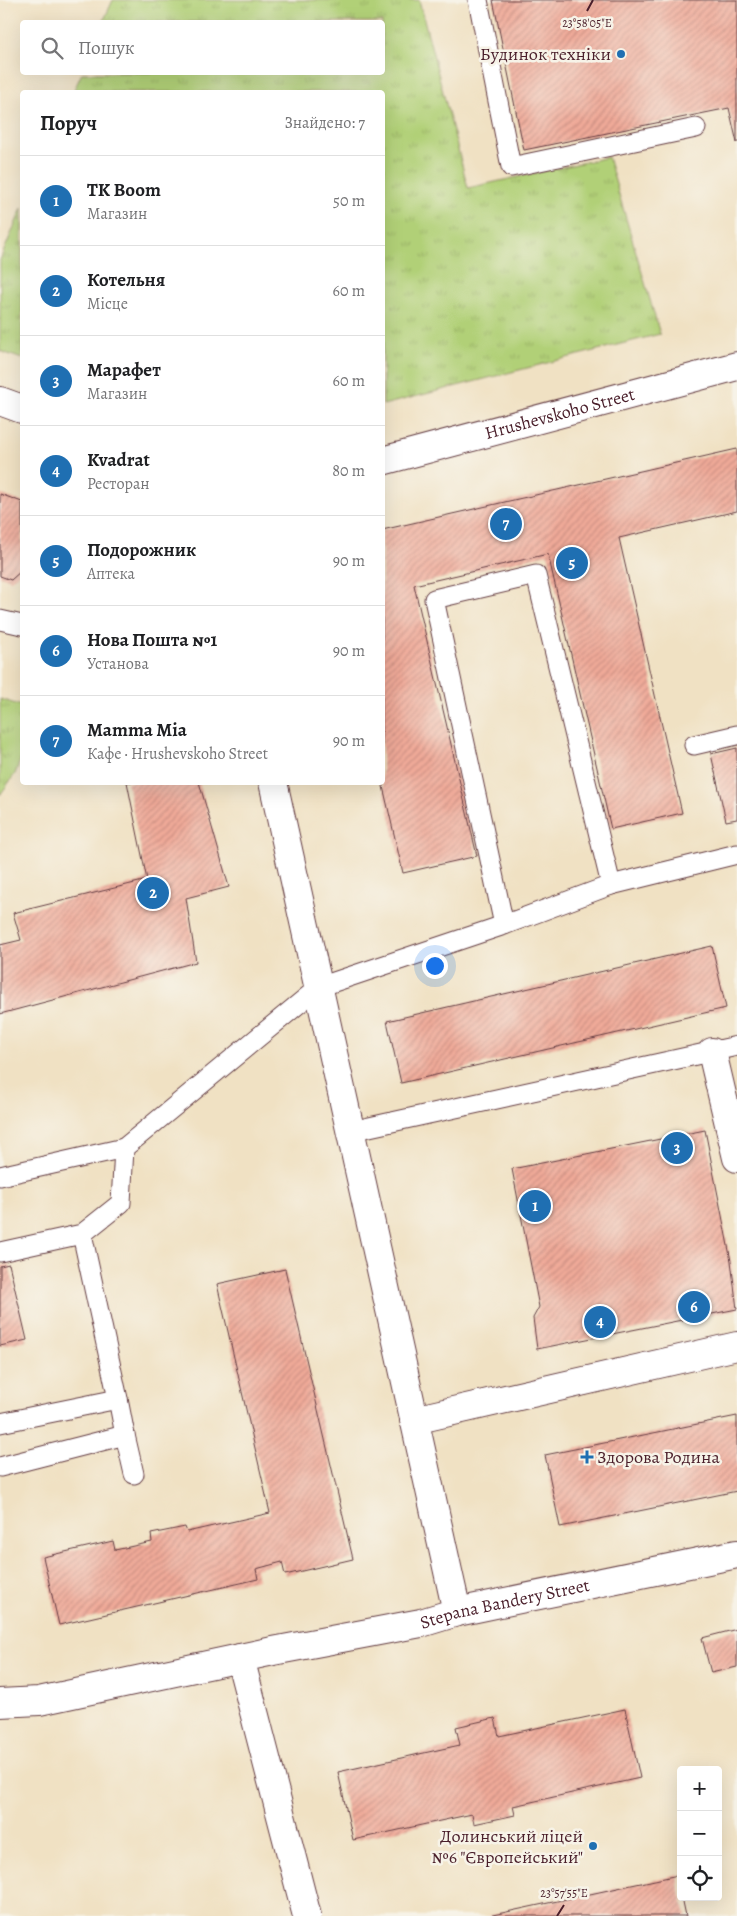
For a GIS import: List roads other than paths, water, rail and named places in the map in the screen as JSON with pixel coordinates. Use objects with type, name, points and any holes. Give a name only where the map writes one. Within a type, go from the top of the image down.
[{"type":"street","name":"Hrushevskoho Street","points":[[385,460],[737,366]]},
{"type":"street","points":[[0,401],[20,408]]},
{"type":"street","points":[[275,785],[457,1612]]},
{"type":"street","points":[[724,1049],[737,1158]]},
{"type":"street","points":[[414,1420],[737,1346]]},
{"type":"street","name":"Stepana Bandery Street","points":[[0,1703],[39,1701],[273,1651],[421,1623],[457,1612],[737,1554]]},
{"type":"street","points":[[240,1658],[306,1916]]},
{"type":"lane","points":[[478,0],[510,166],[696,128]]},
{"type":"lane","points":[[504,925],[434,598],[536,575],[611,885]]},
{"type":"lane","points":[[0,620],[20,625]]},
{"type":"lane","points":[[694,745],[737,735]]},
{"type":"lane","points":[[0,1176],[124,1148],[319,987],[504,925],[611,885],[737,854]]},
{"type":"lane","points":[[351,1131],[724,1049]]},
{"type":"lane","points":[[0,1252],[82,1234],[121,1203],[124,1148]]},
{"type":"lane","points":[[82,1234],[134,1474]]},
{"type":"lane","points":[[0,1423],[118,1399]]},
{"type":"lane","points":[[0,1467],[125,1435]]},
{"type":"place","name":"Будинок техніки","points":[[621,54]]},
{"type":"place","name":"Mamma Mia","points":[[506,524]]},
{"type":"place","name":"Подорожник","points":[[572,563]]},
{"type":"place","name":"Котельня","points":[[153,893]]},
{"type":"place","name":"Марафет","points":[[677,1148]]},
{"type":"place","name":"TK Boom","points":[[535,1206]]},
{"type":"place","name":"Нова Пошта №1","points":[[694,1307]]},
{"type":"place","name":"Kvadrat","points":[[600,1322]]},
{"type":"place","name":"Здорова Родина","points":[[587,1457]]},
{"type":"place","name":"Долинський ліцей №6 \"Європейський\"","points":[[593,1846]]}]
